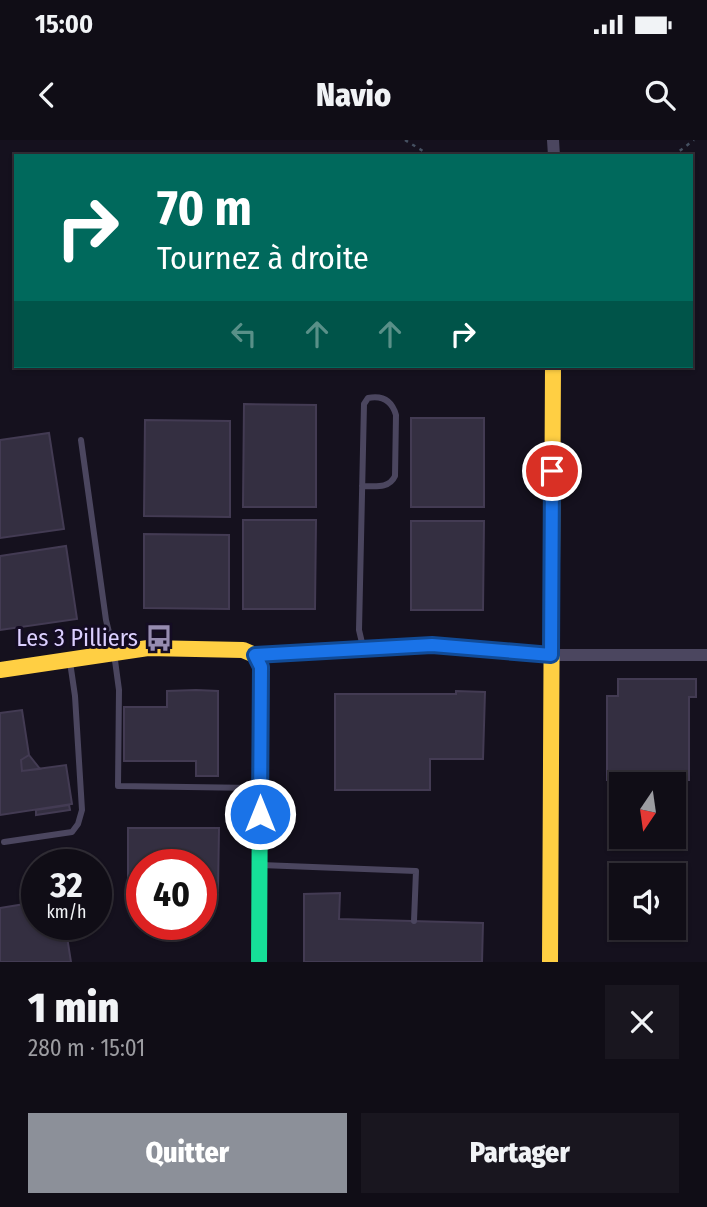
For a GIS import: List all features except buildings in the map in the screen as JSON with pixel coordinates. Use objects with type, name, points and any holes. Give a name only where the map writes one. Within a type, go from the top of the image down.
[{"type":"street","points":[[550,962],[553,368]]},
{"type":"street","points":[[0,670],[148,648],[243,650],[255,655],[432,645],[551,655],[707,655]]},
{"type":"street","points":[[255,655],[261,667],[259,962]]},
{"type":"lane","points":[[362,486],[387,485],[393,482],[395,476],[396,415],[393,405],[384,398],[368,398],[364,404],[362,486],[359,630],[363,647]]},
{"type":"lane","points":[[81,440],[106,620],[119,690],[118,786],[260,789]]},
{"type":"lane","points":[[4,842],[72,832],[78,824],[82,810],[75,696],[70,660]]},
{"type":"lane","points":[[260,865],[416,871],[414,921]]},
{"type":"path","points":[[405,140],[429,154]]},
{"type":"path","points":[[676,154],[694,140]]},
{"type":"traffic: fast","points":[[259,962],[260,773]]},
{"type":"traffic: slow","points":[[550,962],[553,368]]},
{"type":"traffic: slow","points":[[0,670],[148,648],[243,650],[255,655],[261,667],[260,773]]},
{"type":"place","name":"Les 3 Pilliers","points":[[159,638]]},
{"type":"route","points":[[260,814],[261,667],[255,655],[432,645],[551,655],[552,471]]}]
